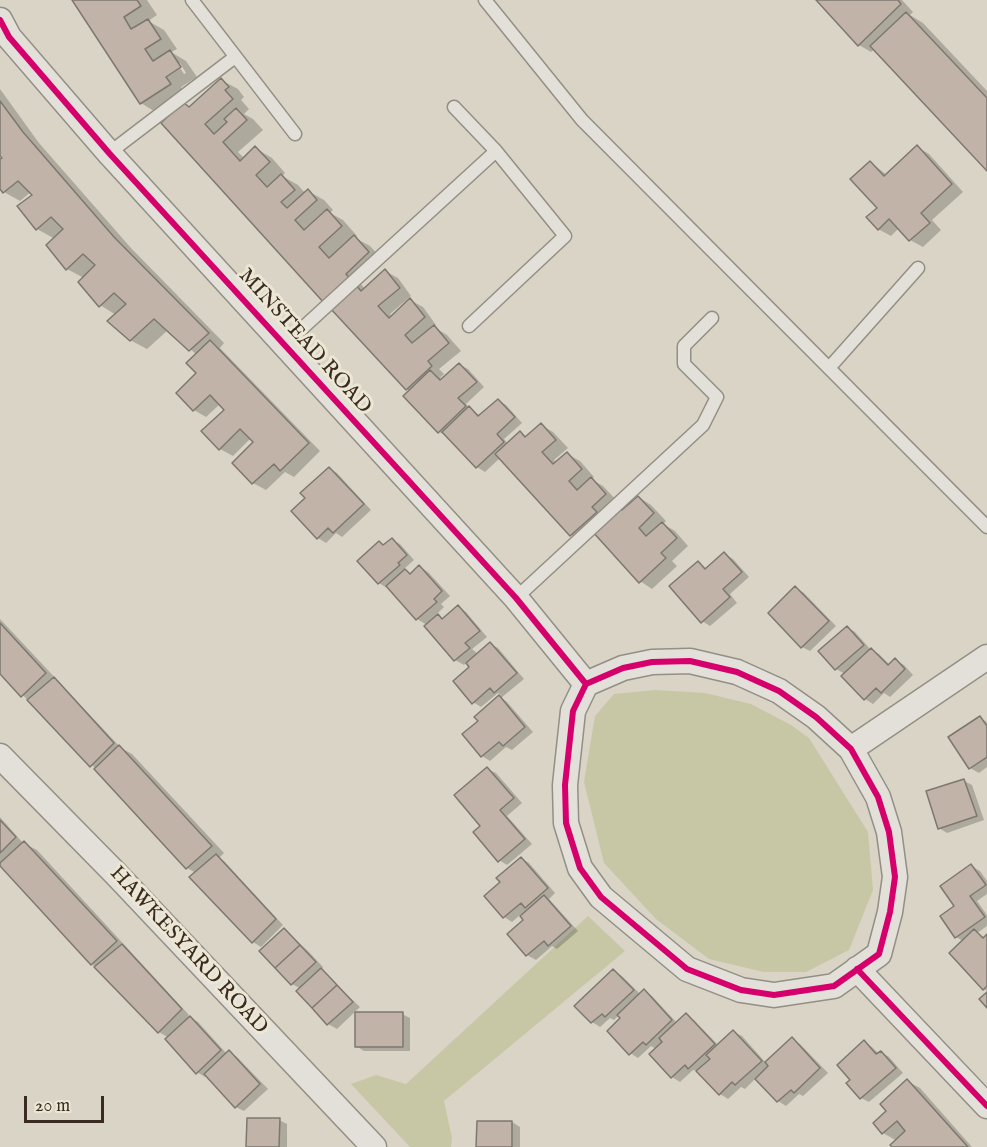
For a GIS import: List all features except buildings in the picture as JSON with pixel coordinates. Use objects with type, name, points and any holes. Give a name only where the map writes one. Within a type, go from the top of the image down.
[{"type":"street","name":"MINSTEAD ROAD","points":[[0,20],[9,37],[109,153],[516,598],[586,684]]},
{"type":"street","points":[[851,749],[987,657]]},
{"type":"street","points":[[690,661],[737,672],[779,691],[816,717],[851,749],[878,797],[889,832],[895,877],[890,912],[879,954],[834,986],[774,995],[741,990],[687,969],[601,897],[580,868],[566,822],[565,785],[573,711],[586,684],[623,668],[652,662],[690,661]]},
{"type":"street","name":"HAWKESYARD ROAD","points":[[0,756],[116,874],[374,1147]]},
{"type":"street","points":[[857,969],[987,1106]]},
{"type":"lane","points":[[192,0],[295,134]]},
{"type":"lane","points":[[485,0],[582,120],[987,527]]},
{"type":"lane","points":[[109,153],[235,57]]},
{"type":"lane","points":[[454,107],[496,150],[565,236],[469,326]]},
{"type":"lane","points":[[284,345],[496,150]]},
{"type":"lane","points":[[829,368],[918,268]]},
{"type":"lane","points":[[516,598],[704,425],[717,397],[684,364],[684,346],[712,318]]},
{"type":"green space","points":[[655,690],[705,693],[751,704],[791,725],[809,738],[868,832],[873,890],[849,950],[806,972],[764,972],[709,959],[656,919],[604,863],[584,782],[595,716],[614,694]]},
{"type":"green space","points":[[588,916],[625,951],[444,1101],[452,1138],[451,1147],[410,1147],[351,1084],[376,1075],[406,1084]]},
{"type":"cycle path","points":[[0,20],[9,37],[109,153],[516,598],[586,684]]},
{"type":"cycle path","points":[[690,661],[737,672],[779,691],[816,717],[851,749],[878,797],[889,832],[895,877],[890,912],[879,954],[834,986],[774,995],[741,990],[687,969],[601,897],[580,868],[566,823],[565,785],[573,711],[586,684],[623,668],[652,662],[690,661]]},
{"type":"cycle path","points":[[857,969],[987,1106]]}]
